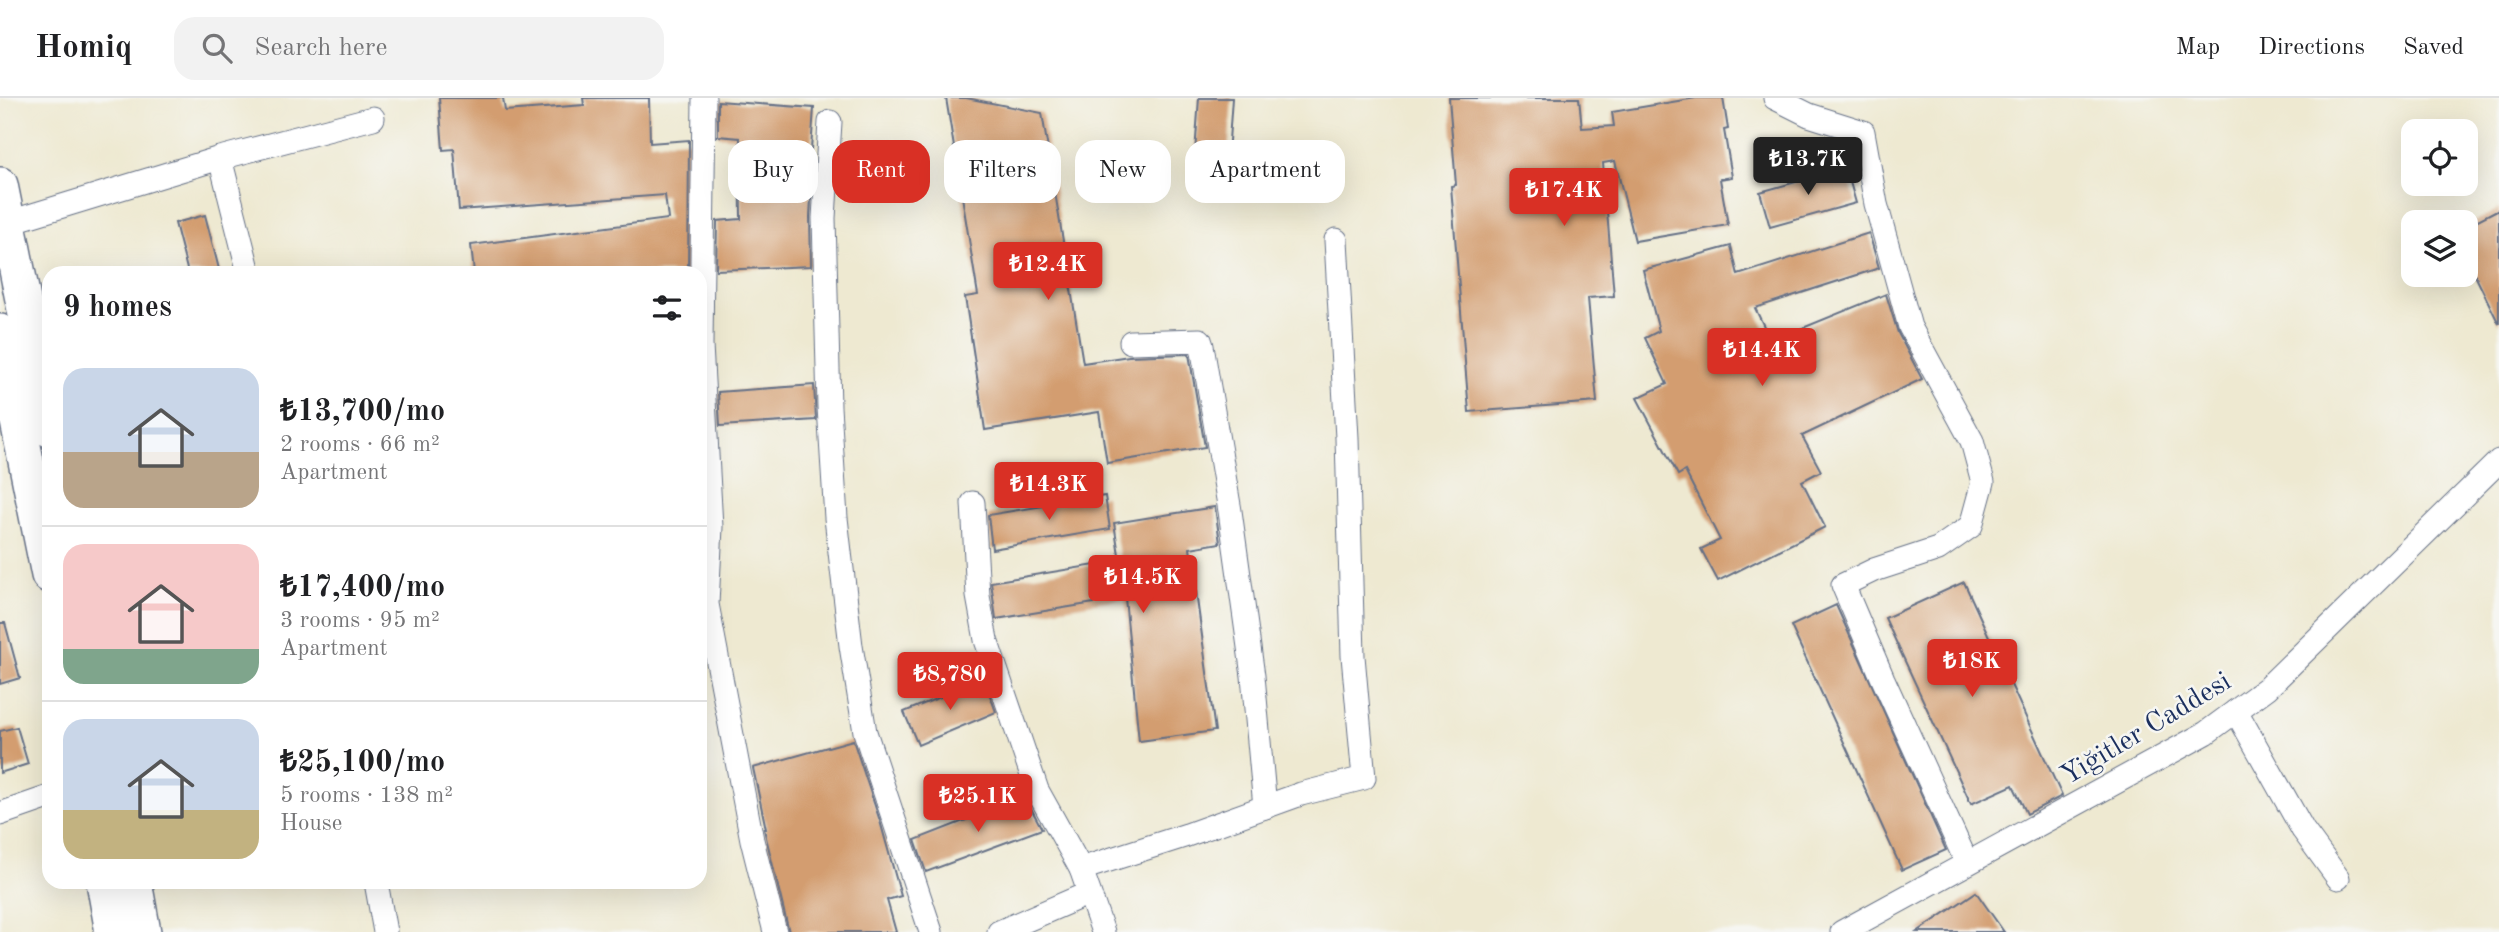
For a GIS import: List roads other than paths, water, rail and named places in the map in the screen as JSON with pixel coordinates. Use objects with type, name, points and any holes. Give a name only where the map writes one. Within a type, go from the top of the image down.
[{"type":"main road","points":[[0,184],[4,223],[42,397]]},
{"type":"main road","points":[[0,332],[42,540]]},
{"type":"main road","points":[[105,889],[113,932]]},
{"type":"main road","points":[[135,889],[142,932]]},
{"type":"street","points":[[702,266],[704,98]]},
{"type":"street","points":[[1775,98],[1809,115],[1863,132],[1876,204],[1910,327],[1972,441],[1983,482],[1971,526],[1938,549],[1874,570],[1843,585],[1883,680],[1967,863]]},
{"type":"street","points":[[4,223],[220,158],[373,118]]},
{"type":"street","points":[[830,122],[824,218],[829,407],[836,518],[851,646],[865,732],[931,932]]},
{"type":"street","points":[[220,158],[247,266]]},
{"type":"street","points":[[1081,869],[1301,794],[1364,778],[1353,656],[1347,438],[1336,240]]},
{"type":"street","points":[[1131,342],[1199,340],[1202,346],[1230,511],[1253,676],[1265,807]]},
{"type":"street","name":"Yiğitler Caddesi","points":[[1842,932],[2206,733],[2267,688],[2499,461]]},
{"type":"street","points":[[707,462],[710,527],[707,604],[752,840],[775,932]]},
{"type":"street","points":[[973,503],[978,596],[986,640],[1037,790],[1081,869],[1103,932]]},
{"type":"street","points":[[2235,711],[2304,830],[2338,878]]},
{"type":"street","points":[[0,814],[42,799]]},
{"type":"street","points":[[377,889],[385,932]]},
{"type":"street","points":[[999,932],[1089,893]]}]
